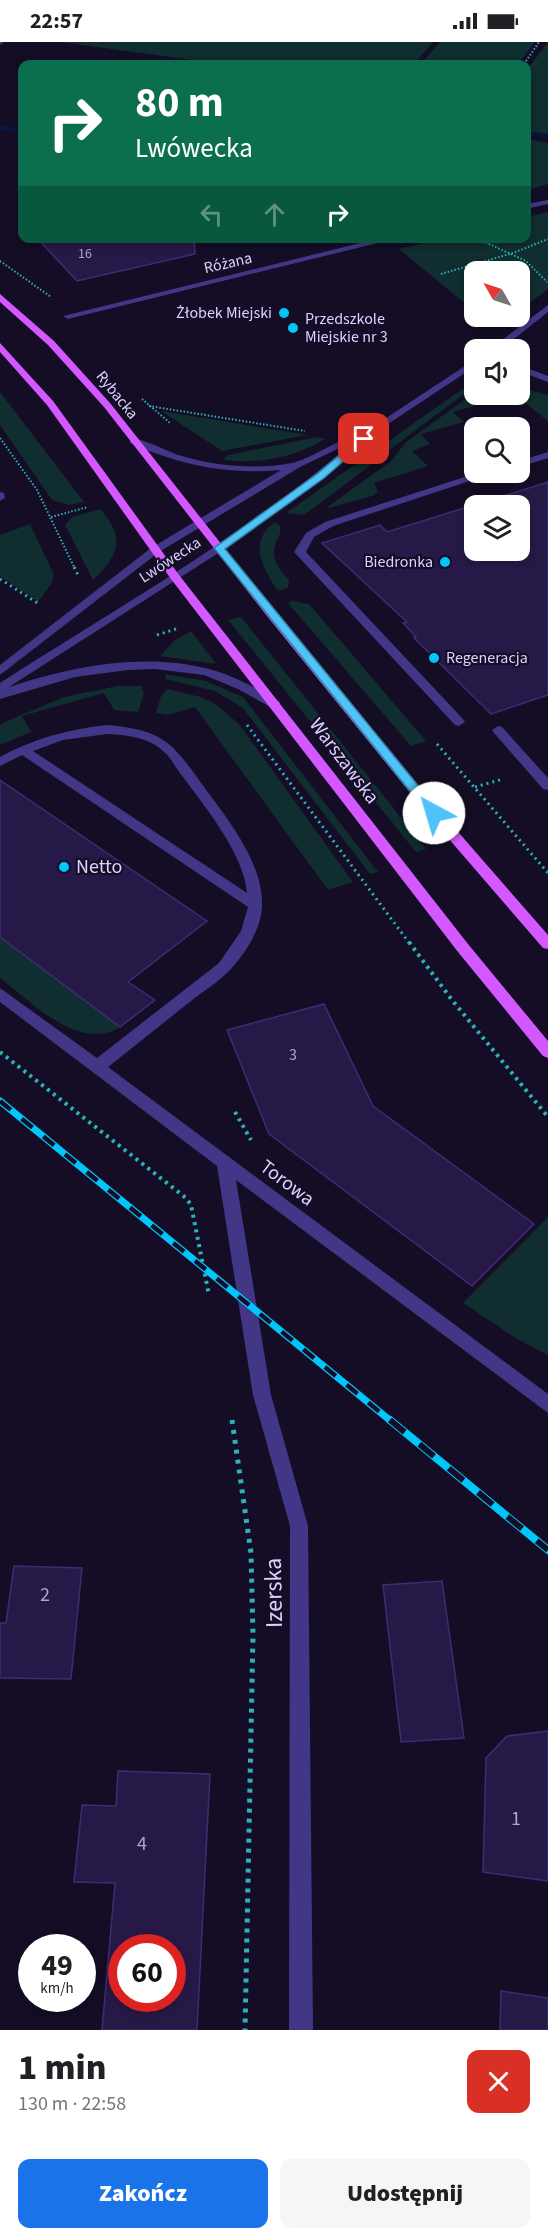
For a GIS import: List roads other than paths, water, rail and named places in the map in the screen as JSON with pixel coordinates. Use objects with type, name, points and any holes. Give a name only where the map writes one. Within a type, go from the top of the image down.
[{"type":"main road","name":"Rybacka","points":[[0,297],[51,343],[107,405],[199,521]]},
{"type":"main road","points":[[0,346],[50,403],[155,550]]},
{"type":"main road","name":"Warszawska","points":[[199,521],[434,813],[548,944]]},
{"type":"main road","name":"Warszawska","points":[[155,550],[463,948],[548,1052]]},
{"type":"street","points":[[531,206],[548,202]]},
{"type":"street","name":"Różana","points":[[69,316],[373,243]]},
{"type":"street","points":[[508,339],[548,308]]},
{"type":"street","name":"Lwówecka","points":[[0,672],[92,596],[199,521],[296,465],[378,426],[464,370]]},
{"type":"street","points":[[530,372],[548,379]]},
{"type":"street","name":"Lwówecka","points":[[0,688],[219,548],[321,476],[378,426]]},
{"type":"street","points":[[134,441],[172,458],[210,467],[258,470],[296,465]]},
{"type":"street","points":[[530,462],[545,459]]},
{"type":"street","points":[[459,722],[300,552],[310,535],[328,524],[464,481]]},
{"type":"street","points":[[0,695],[94,670],[151,665],[208,673],[248,688],[276,705]]},
{"type":"street","points":[[0,762],[22,749],[97,730],[128,730],[159,741],[168,748],[238,849],[253,882],[255,905],[247,934],[224,967],[97,1067]]},
{"type":"street","points":[[498,730],[548,786]]},
{"type":"street","points":[[22,749],[255,905]]},
{"type":"street","name":"Torowa","points":[[0,994],[548,1406]]},
{"type":"street","name":"Izerska","points":[[225,1163],[262,1395],[299,1526],[301,2030]]},
{"type":"waterway","points":[[0,127],[18,131]]},
{"type":"waterway","points":[[531,134],[548,136]]},
{"type":"railway","points":[[0,1101],[392,1422]]},
{"type":"railway","points":[[390,1420],[548,1550]]},
{"type":"place","name":"Żłobek Miejski","points":[[284,313]]},
{"type":"place","name":"Przedszkole Miejskie nr 3","points":[[293,328]]},
{"type":"place","name":"Biedronka","points":[[445,562]]},
{"type":"place","name":"Regeneracja","points":[[434,658]]},
{"type":"place","name":"Netto","points":[[64,867]]}]
